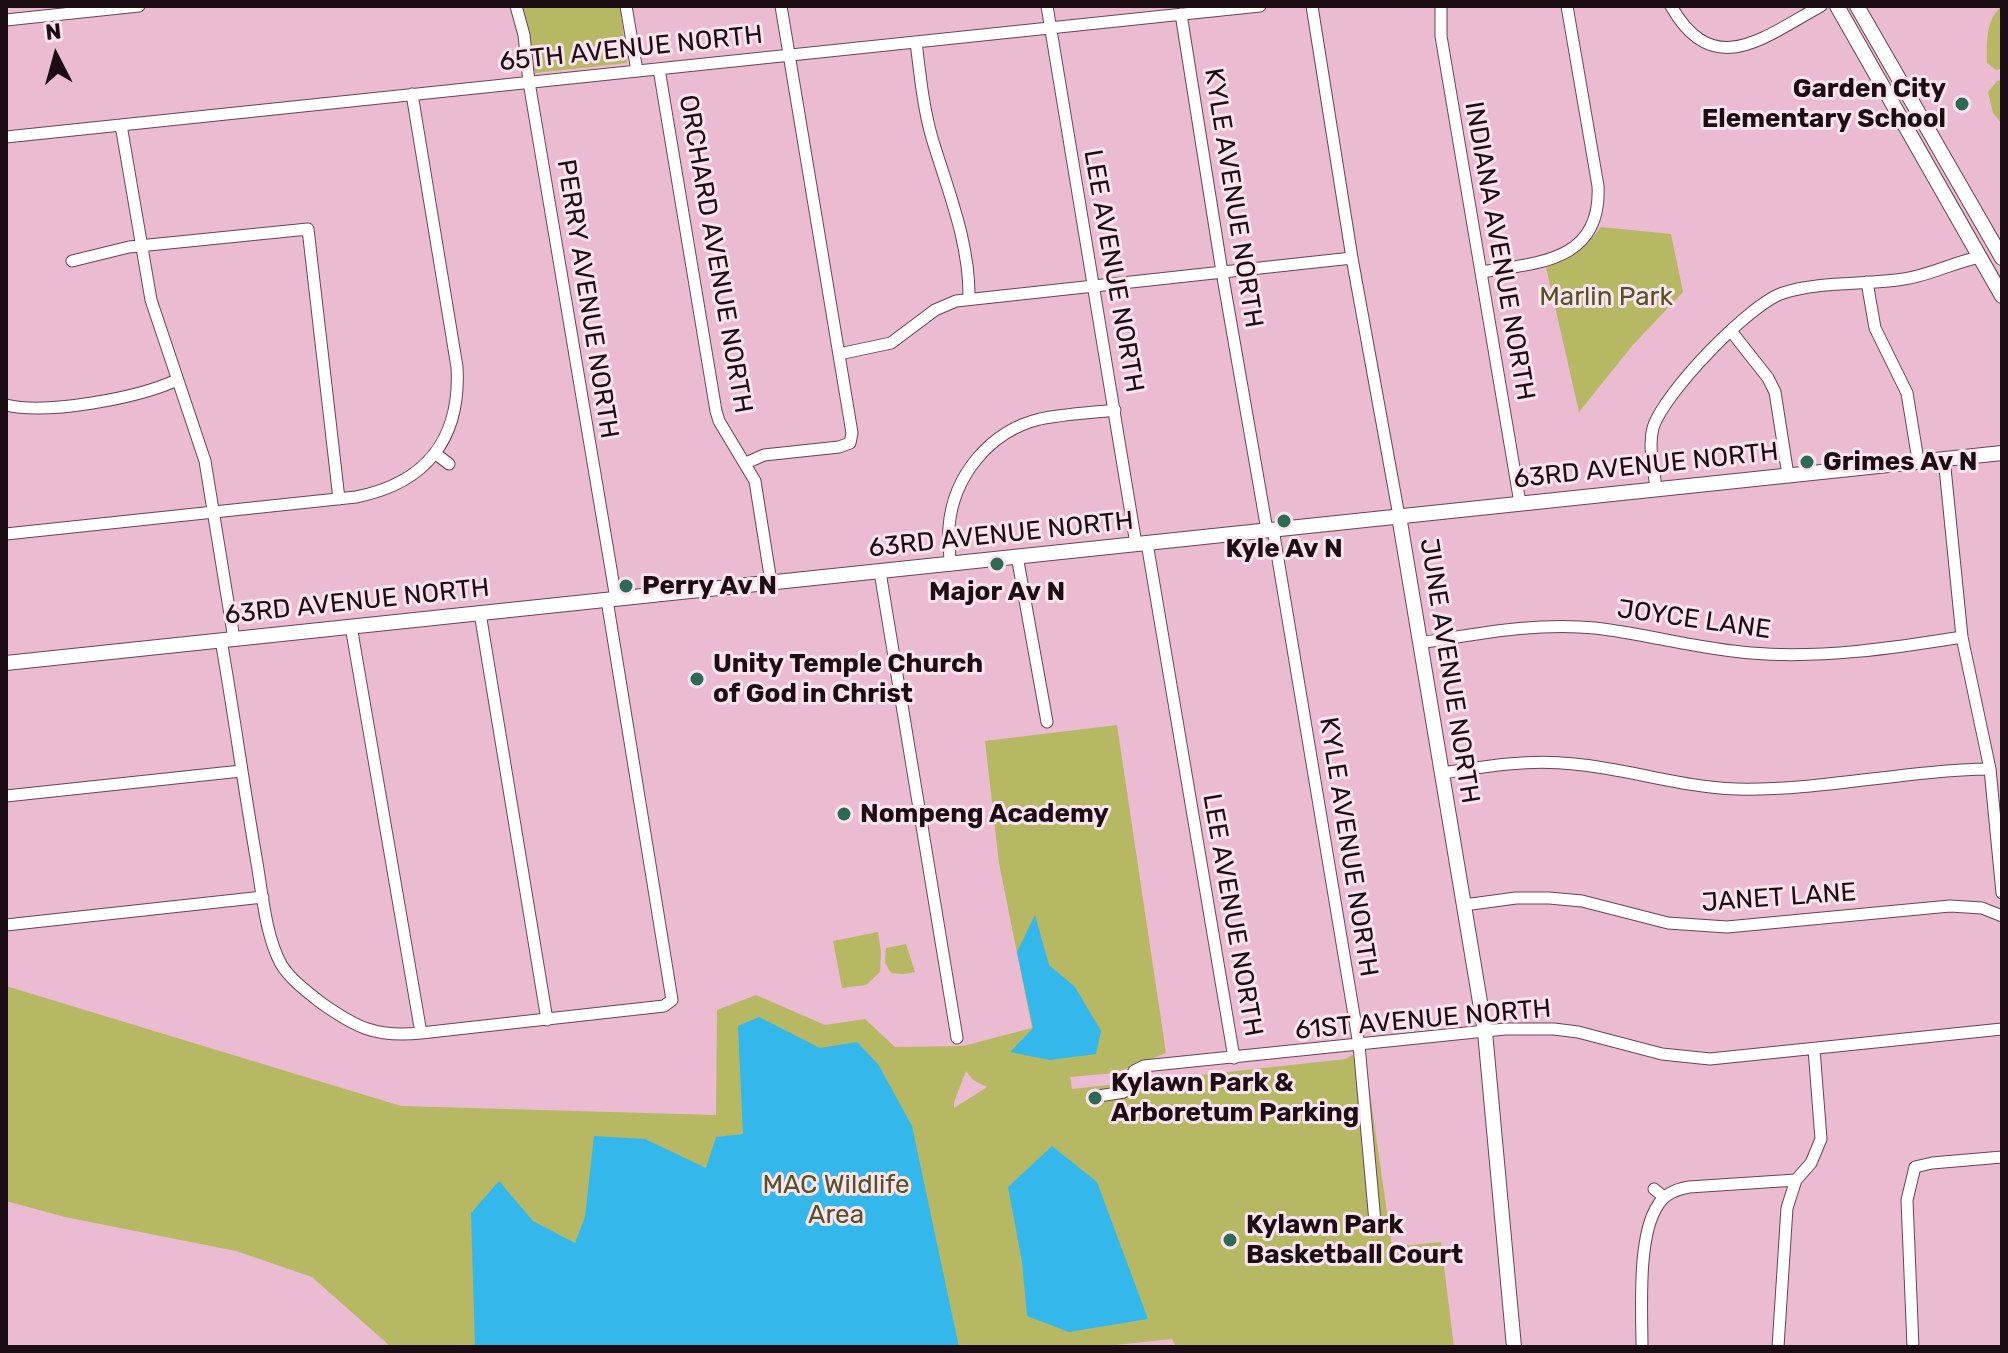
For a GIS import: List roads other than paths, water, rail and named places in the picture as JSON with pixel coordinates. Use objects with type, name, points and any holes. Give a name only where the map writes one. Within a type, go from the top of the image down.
[{"type":"street","points":[[6,20],[139,6]]},
{"type":"street","name":"PERRY AVENUE NORTH","points":[[516,6],[524,35],[672,1000],[664,1006],[547,1020]]},
{"type":"street","points":[[626,6],[637,71]]},
{"type":"street","points":[[746,463],[764,455],[839,447],[850,443],[852,433],[781,6]]},
{"type":"street","name":"LEE AVENUE NORTH","points":[[1047,6],[1092,285],[1142,543],[1234,1058]]},
{"type":"street","name":"65TH AVENUE NORTH","points":[[6,137],[1260,6]]},
{"type":"street","name":"JUNE AVENUE NORTH","points":[[1312,6],[1352,258],[1399,516],[1485,1032],[1514,1347]]},
{"type":"street","name":"INDIANA AVENUE NORTH","points":[[1441,6],[1441,36],[1520,503]]},
{"type":"street","points":[[1481,272],[1557,258],[1582,241],[1596,216],[1598,186],[1567,6]]},
{"type":"street","points":[[1671,6],[1683,27],[1693,36],[1720,48],[1751,44],[1821,6]]},
{"type":"street","points":[[1837,6],[2002,296]]},
{"type":"street","points":[[1857,6],[2002,258]]},
{"type":"street","name":"KYLE AVENUE NORTH","points":[[1181,14],[1222,272],[1270,529],[1359,1045],[1375,1222]]},
{"type":"street","points":[[916,42],[932,138],[955,205],[963,240],[969,299]]},
{"type":"street","name":"ORCHARD AVENUE NORTH","points":[[659,69],[716,411],[746,463],[760,497],[771,582]]},
{"type":"street","points":[[6,534],[374,493],[392,487],[423,467],[436,454],[452,421],[457,376],[412,94]]},
{"type":"street","points":[[121,125],[151,300],[205,461],[214,512],[241,771],[276,953],[282,966],[309,993],[346,1021],[361,1028],[393,1035],[547,1020],[480,613]]},
{"type":"street","points":[[72,261],[141,246],[308,229],[339,499]]},
{"type":"street","points":[[1656,489],[1651,438],[1654,425],[1667,403],[1731,331],[1764,303],[1785,292],[1922,276],[1958,261],[1980,257]]},
{"type":"street","points":[[839,354],[891,343],[935,310],[969,299],[1352,258]]},
{"type":"street","points":[[1867,282],[1875,328],[1907,393],[1918,460]]},
{"type":"street","points":[[1731,331],[1759,365],[1775,392],[1788,475]]},
{"type":"street","points":[[6,405],[36,408],[112,400],[145,393],[177,380]]},
{"type":"street","points":[[950,565],[952,508],[969,468],[982,452],[1017,427],[1038,420],[1115,410]]},
{"type":"street","name":"63RD AVENUE NORTH","points":[[6,663],[2002,453]]},
{"type":"street","points":[[436,454],[449,464]]},
{"type":"street","points":[[1944,458],[1962,637],[1990,769],[2002,893]]},
{"type":"street","points":[[1017,556],[1047,722]]},
{"type":"street","points":[[880,572],[957,1038]]},
{"type":"street","points":[[351,626],[421,1033]]},
{"type":"street","name":"JOYCE LANE","points":[[1420,643],[1561,626],[1596,628],[1753,654],[1838,651],[1962,637]]},
{"type":"street","points":[[1442,773],[1515,762],[1546,762],[1606,768],[1693,785],[1772,789],[1990,769]]},
{"type":"street","points":[[6,796],[241,771]]},
{"type":"street","points":[[6,925],[263,897]]},
{"type":"street","name":"JANET LANE","points":[[1464,905],[1516,898],[1549,898],[1582,901],[1668,923],[1727,927],[1950,906],[1982,908],[2002,916]]},
{"type":"street","name":"61ST AVENUE NORTH","points":[[1099,1096],[1124,1092],[1134,1071],[1144,1066],[1485,1032],[1554,1029],[1578,1032],[1662,1054],[1698,1058],[1735,1057],[2002,1029]]},
{"type":"street","points":[[1778,1347],[1787,1208],[1796,1180],[1811,1163],[1821,1139],[1814,1049]]},
{"type":"street","points":[[1913,1347],[1907,1200],[1915,1167],[2002,1157]]},
{"type":"street","points":[[1642,1347],[1646,1248],[1657,1206],[1664,1197],[1676,1189],[1689,1187],[1796,1180]]},
{"type":"street","points":[[1654,1189],[1664,1197]]},
{"type":"water","points":[[1035,915],[1049,965],[1075,987],[1101,1031],[1096,1054],[1050,1060],[1010,1052],[1033,1028],[1017,952]]},
{"type":"water","points":[[759,1017],[820,1048],[857,1042],[878,1064],[912,1126],[959,1347],[475,1347],[471,1213],[499,1181],[533,1221],[575,1243],[585,1217],[594,1136],[645,1139],[706,1168],[716,1137],[743,1134],[738,1026]]},
{"type":"water","points":[[1052,1146],[1097,1182],[1148,1319],[1069,1332],[1027,1316],[1022,1262],[1008,1187]]},
{"type":"place","name":"Garden City Elementary School","points":[[1962,104]]},
{"type":"place","name":"Grimes Av N","points":[[1807,462]]},
{"type":"place","name":"Kyle Av N","points":[[1284,521]]},
{"type":"place","name":"Major Av N","points":[[997,564]]},
{"type":"place","name":"Perry Av N","points":[[626,586]]},
{"type":"place","name":"Unity Temple Church of God in Christ","points":[[697,679]]},
{"type":"place","name":"Nompeng Academy","points":[[844,814]]},
{"type":"place","name":"Kylawn Park & Arboretum Parking","points":[[1095,1098]]},
{"type":"place","name":"Kylawn Park Basketball Court","points":[[1230,1240]]},
{"type":"park label","name":"Marlin Park","points":[[1606,297]]},
{"type":"park label","name":"MAC Wildlife Area","points":[[836,1200]]}]
